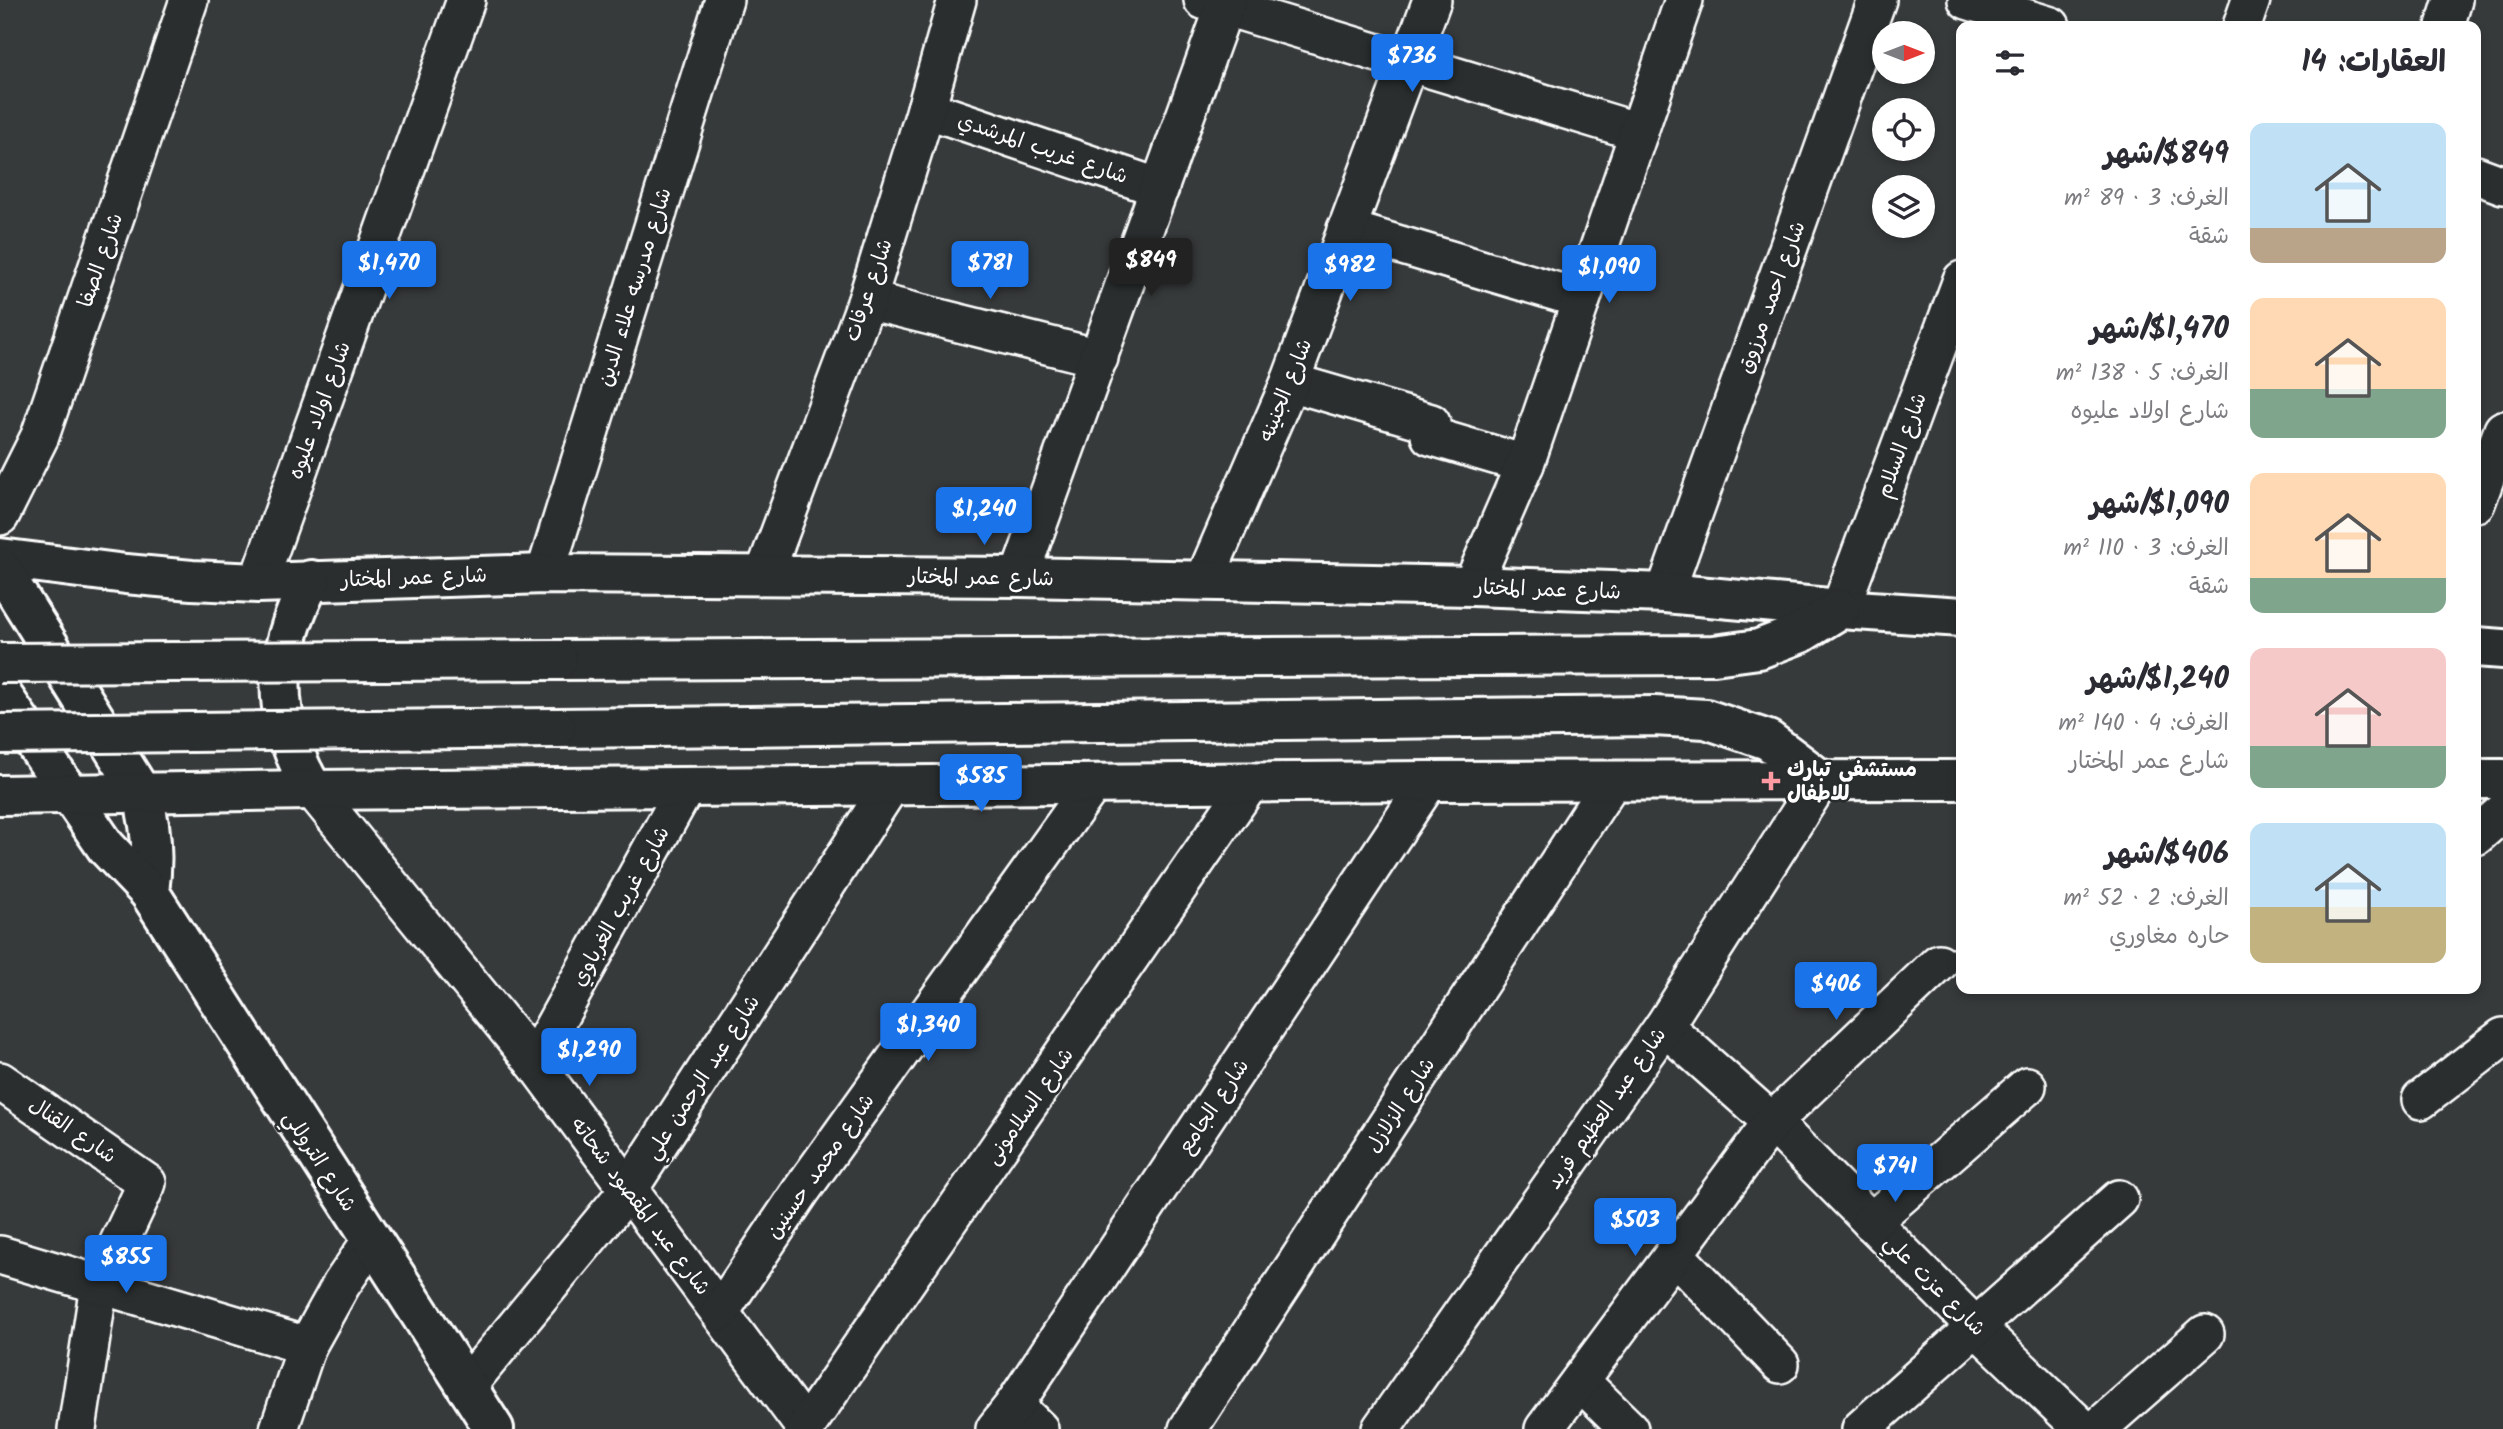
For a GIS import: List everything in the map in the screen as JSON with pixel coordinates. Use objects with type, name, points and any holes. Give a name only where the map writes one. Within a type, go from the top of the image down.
[{"type":"main road","name":"شارع عمر المختار","points":[[0,558],[126,574],[258,583],[545,574],[1019,577],[1472,586],[1665,593],[1956,617]]},
{"type":"main road","points":[[0,567],[142,794],[150,819],[153,850],[149,892]]},
{"type":"main road","points":[[311,580],[296,608],[286,638],[280,669],[280,701],[297,762],[313,790]]},
{"type":"main road","points":[[0,663],[1714,655],[1759,649],[1801,633],[1840,609]]},
{"type":"main road","points":[[2481,647],[2503,649]]},
{"type":"main road","name":"شارع التروللي","points":[[0,692],[106,848],[149,892],[371,1241],[476,1413]]},
{"type":"main road","points":[[0,734],[1680,717],[1706,719],[1768,740],[1821,780]]},
{"type":"main road","points":[[2481,779],[2503,779]]},
{"type":"main road","points":[[0,795],[1251,782],[1956,780]]},
{"type":"street","name":"شارع الصفا","points":[[0,516],[40,436],[189,0]]},
{"type":"street","name":"شارع اولاد عليوه","points":[[258,583],[466,0]]},
{"type":"street","name":"شارع مدرسه علاء الدين","points":[[545,574],[724,0]]},
{"type":"street","name":"شارع عرفات","points":[[764,575],[867,300],[957,0]]},
{"type":"street","name":"شارع الجنينه","points":[[1204,581],[1290,382],[1432,0]]},
{"type":"street","points":[[1472,586],[1525,464],[1684,0]]},
{"type":"street","name":"شارع احمد مرزوق","points":[[1665,593],[1877,0]]},
{"type":"street","points":[[1967,0],[2036,21]]},
{"type":"street","points":[[2055,21],[2065,0]]},
{"type":"street","points":[[2244,21],[2250,0]]},
{"type":"street","points":[[2447,21],[2453,0]]},
{"type":"street","points":[[1019,577],[1160,188],[1218,2],[1639,132]]},
{"type":"street","name":"شارع غريب المرشدي","points":[[926,109],[1160,188]]},
{"type":"street","points":[[2481,177],[2503,185]]},
{"type":"street","points":[[1346,229],[1581,299]]},
{"type":"street","name":"شارع السلام","points":[[1840,609],[1956,296]]},
{"type":"street","points":[[867,300],[1098,358]]},
{"type":"street","points":[[1290,382],[1431,423],[1430,436],[1525,464]]},
{"type":"street","points":[[2481,489],[2503,430]]},
{"type":"street","name":"شارع عبد العظيم فريد","points":[[1381,1429],[1664,1026],[1821,780]]},
{"type":"street","name":"شارع الجامع","points":[[1016,1421],[1429,781]]},
{"type":"street","name":"شارع الزلازل","points":[[1188,1429],[1612,781]]},
{"type":"street","name":"شارع السلامونى","points":[[806,1429],[1251,782]]},
{"type":"street","name":"شارع محمد حسنين","points":[[720,1312],[801,1191],[1093,784]]},
{"type":"street","name":"شارع عبد الرحمن علي","points":[[476,1413],[629,1189],[891,785]]},
{"type":"street","name":"شارع غريب الغرباوي","points":[[534,1062],[686,787]]},
{"type":"street","name":"شارع عبد المقصود شحاته","points":[[313,790],[534,1062],[806,1429]]},
{"type":"street","points":[[2481,832],[2503,812]]},
{"type":"street","points":[[1544,1429],[1773,1122],[1939,963]]},
{"type":"street","name":"شارع عزت علي","points":[[1664,1026],[1773,1122],[1976,1326],[2083,1429]]},
{"type":"street","points":[[2421,1100],[2503,1037]]},
{"type":"street","name":"شارع القنال","points":[[0,1080],[146,1180],[147,1185],[99,1285]]},
{"type":"street","points":[[1871,1222],[2027,1086]]},
{"type":"street","points":[[1861,1429],[2119,1199]]},
{"type":"street","points":[[279,1429],[306,1346],[335,1294],[371,1241]]},
{"type":"street","points":[[1674,1254],[1780,1364]]},
{"type":"street","points":[[0,1255],[306,1346]]},
{"type":"street","points":[[78,1429],[99,1285]]},
{"type":"street","points":[[2096,1429],[2205,1334]]},
{"type":"street","points":[[1580,1381],[1629,1429]]},
{"type":"place","name":"مستشفى تبارك للاطفال","points":[[1771,781]]}]
